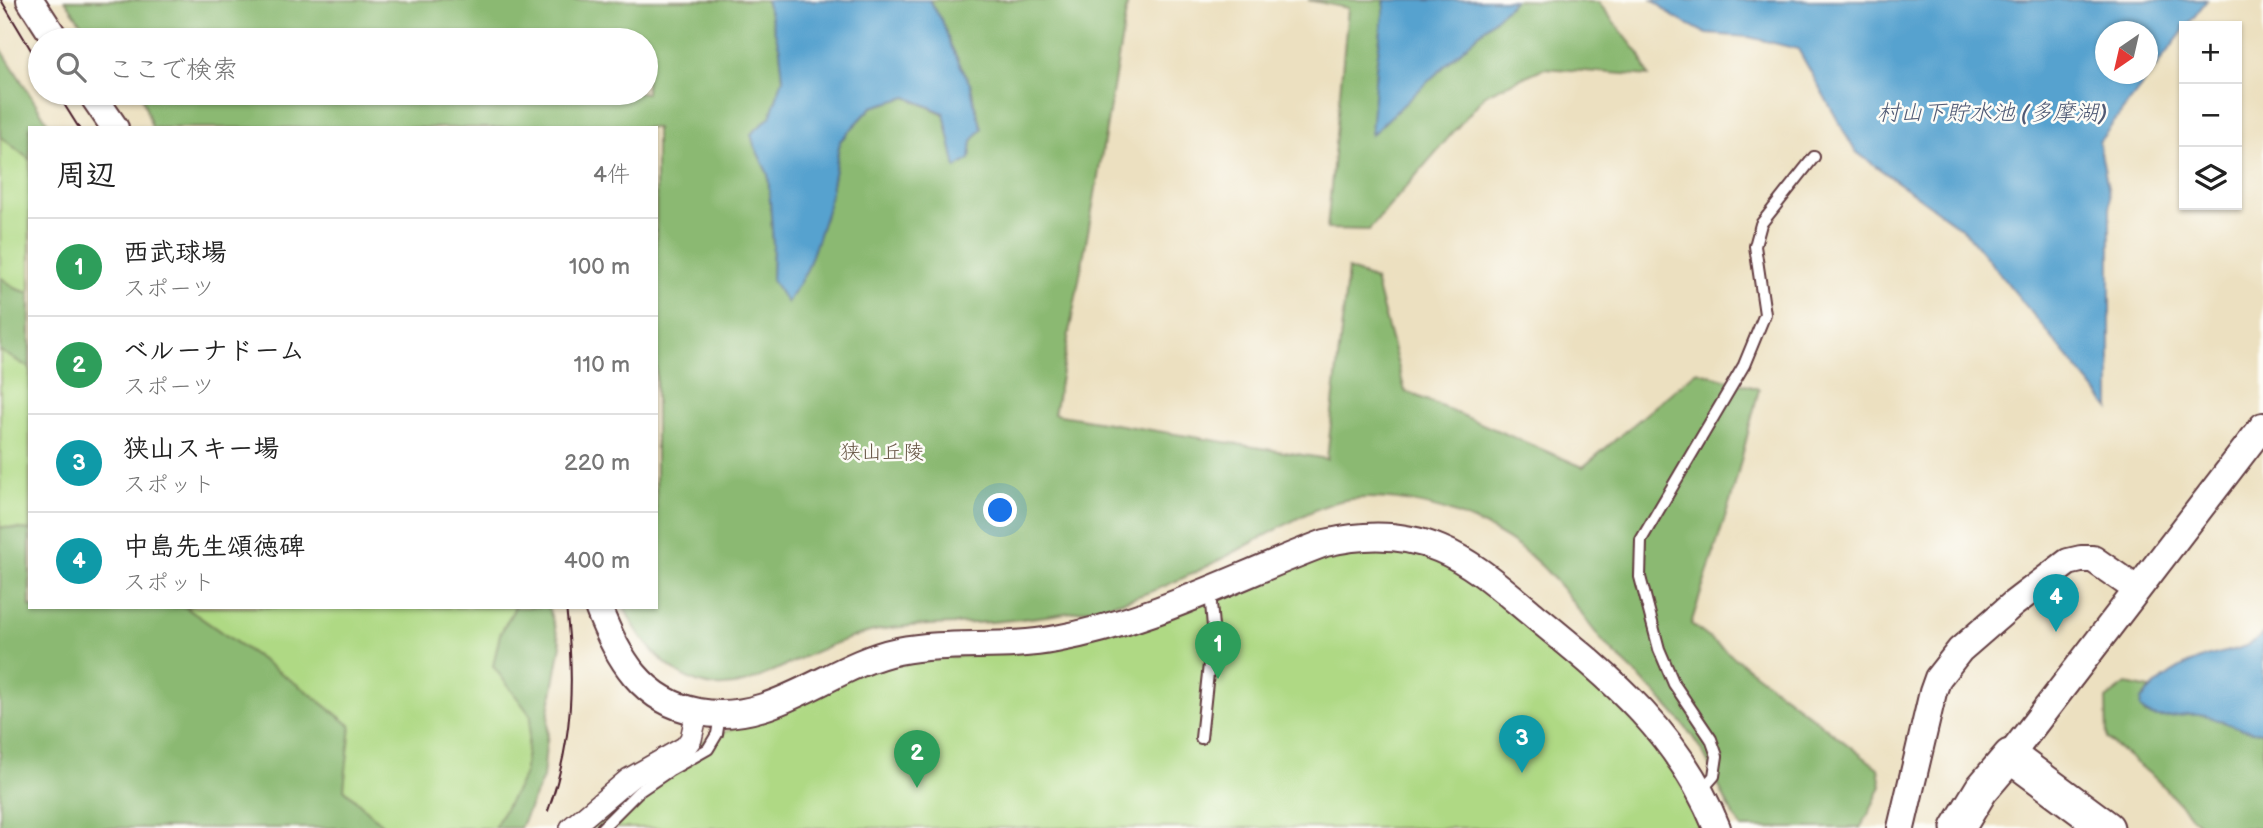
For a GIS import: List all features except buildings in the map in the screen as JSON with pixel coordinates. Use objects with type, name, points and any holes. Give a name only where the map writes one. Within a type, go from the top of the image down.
[{"type":"main road","points":[[1958,828],[1981,790],[2011,756],[2107,828]]},
{"type":"street","points":[[30,0],[48,28]]},
{"type":"street","points":[[99,105],[114,126]]},
{"type":"street","points":[[2011,756],[2263,426]]},
{"type":"street","points":[[599,609],[614,646],[631,672],[659,695],[677,705],[708,714],[764,708],[848,667],[898,651],[1010,645],[1063,638],[1136,619],[1308,550],[1343,539],[1395,537],[1438,548],[1477,570],[1629,696],[1675,750],[1717,828]]},
{"type":"street","points":[[1901,828],[1933,692],[1938,678],[1960,650],[2013,604],[2068,562],[2092,559],[2136,589]]},
{"type":"street","points":[[571,828],[629,779],[685,747],[708,714]]},
{"type":"lane","points":[[1700,793],[1714,776],[1717,755],[1711,739],[1681,697],[1659,649],[1640,577],[1641,540],[1744,365],[1765,314],[1755,246],[1761,225],[1814,157]]},
{"type":"lane","points":[[1200,738],[1213,627],[1210,591]]},
{"type":"lane","points":[[602,828],[638,792],[708,749],[718,734],[708,714]]},
{"type":"green space","name":"狭山丘陵","points":[[65,0],[766,0],[780,50],[783,79],[770,117],[751,134],[768,174],[773,244],[772,280],[806,272],[828,207],[840,141],[872,107],[907,97],[944,114],[956,167],[970,158],[972,141],[982,128],[971,86],[950,44],[943,23],[929,0],[1128,0],[1054,414],[1327,459],[1348,269],[1375,280],[1405,391],[1583,467],[1697,371],[1759,389],[1732,496],[1691,624],[1878,768],[1881,786],[1860,828],[1742,828],[1689,731],[1644,681],[1607,646],[1543,567],[1507,539],[1467,518],[1427,505],[1381,498],[1340,501],[1318,509],[1183,578],[1108,605],[1025,619],[874,631],[815,652],[743,683],[723,686],[687,678],[657,655],[644,640],[625,609],[658,609],[658,126],[151,126],[145,105],[658,105],[658,28],[85,28]]},
{"type":"green space","points":[[1308,0],[1385,0],[1376,68],[1372,134],[1515,0],[1598,2],[1640,55],[1649,76],[1544,68],[1486,94],[1369,230],[1327,229],[1348,8]]},
{"type":"green space","points":[[0,47],[28,91],[28,105],[37,105],[50,126],[28,126],[28,158],[0,136]]},
{"type":"green space","points":[[0,70],[29,126],[28,609],[523,609],[541,677],[548,732],[538,768],[504,828],[0,828]]},
{"type":"green space","points":[[0,277],[17,289],[28,292],[28,367],[0,351]]},
{"type":"green space","points":[[0,527],[28,530],[28,609],[188,609],[308,692],[351,726],[344,789],[386,828],[0,828]]},
{"type":"green space","points":[[1381,545],[1434,555],[1481,586],[1605,688],[1681,780],[1704,828],[581,828],[696,744],[859,671],[943,657],[1027,651],[1323,556]]},
{"type":"green space","points":[[514,609],[549,609],[561,645],[549,711],[543,778],[520,828],[494,828],[524,776],[531,716],[493,666],[500,634]]},
{"type":"green space","points":[[2126,684],[2150,689],[2141,700],[2145,714],[2200,715],[2263,732],[2263,828],[2202,828],[2156,779],[2107,739],[2106,699]]},
{"type":"water","points":[[766,0],[929,0],[943,23],[950,44],[971,86],[982,128],[972,141],[970,159],[956,168],[944,113],[907,97],[872,107],[840,141],[828,207],[815,247],[806,272],[787,303],[772,280],[773,244],[768,174],[751,134],[770,117],[783,79],[780,50]]},
{"type":"water","points":[[1385,0],[1515,0],[1371,135],[1376,68]]},
{"type":"water","name":"村山下貯水池 (多摩湖)","points":[[1653,0],[2207,0],[2191,21],[2179,21],[2179,37],[2158,64],[2158,21],[2095,21],[2095,84],[2143,84],[2099,142],[2110,198],[2110,409],[1965,231],[1855,151],[1798,49],[1749,37],[1707,34],[1675,18]]},
{"type":"water","points":[[2263,633],[2263,732],[2246,730],[2199,715],[2153,716],[2140,708],[2141,700],[2172,673],[2199,659],[2252,643]]},
{"type":"tram line","points":[[1,0],[28,45]]},
{"type":"tram line","points":[[65,105],[78,126]]},
{"type":"tram line","points":[[548,811],[563,760],[570,710],[566,609]]},
{"type":"place","name":"中島先生頌徳碑","points":[[2056,632]]},
{"type":"place","name":"西武球場","points":[[1218,679]]},
{"type":"place","name":"狭山スキー場","points":[[1522,773]]},
{"type":"place","name":"ベルーナドーム","points":[[917,788]]}]
